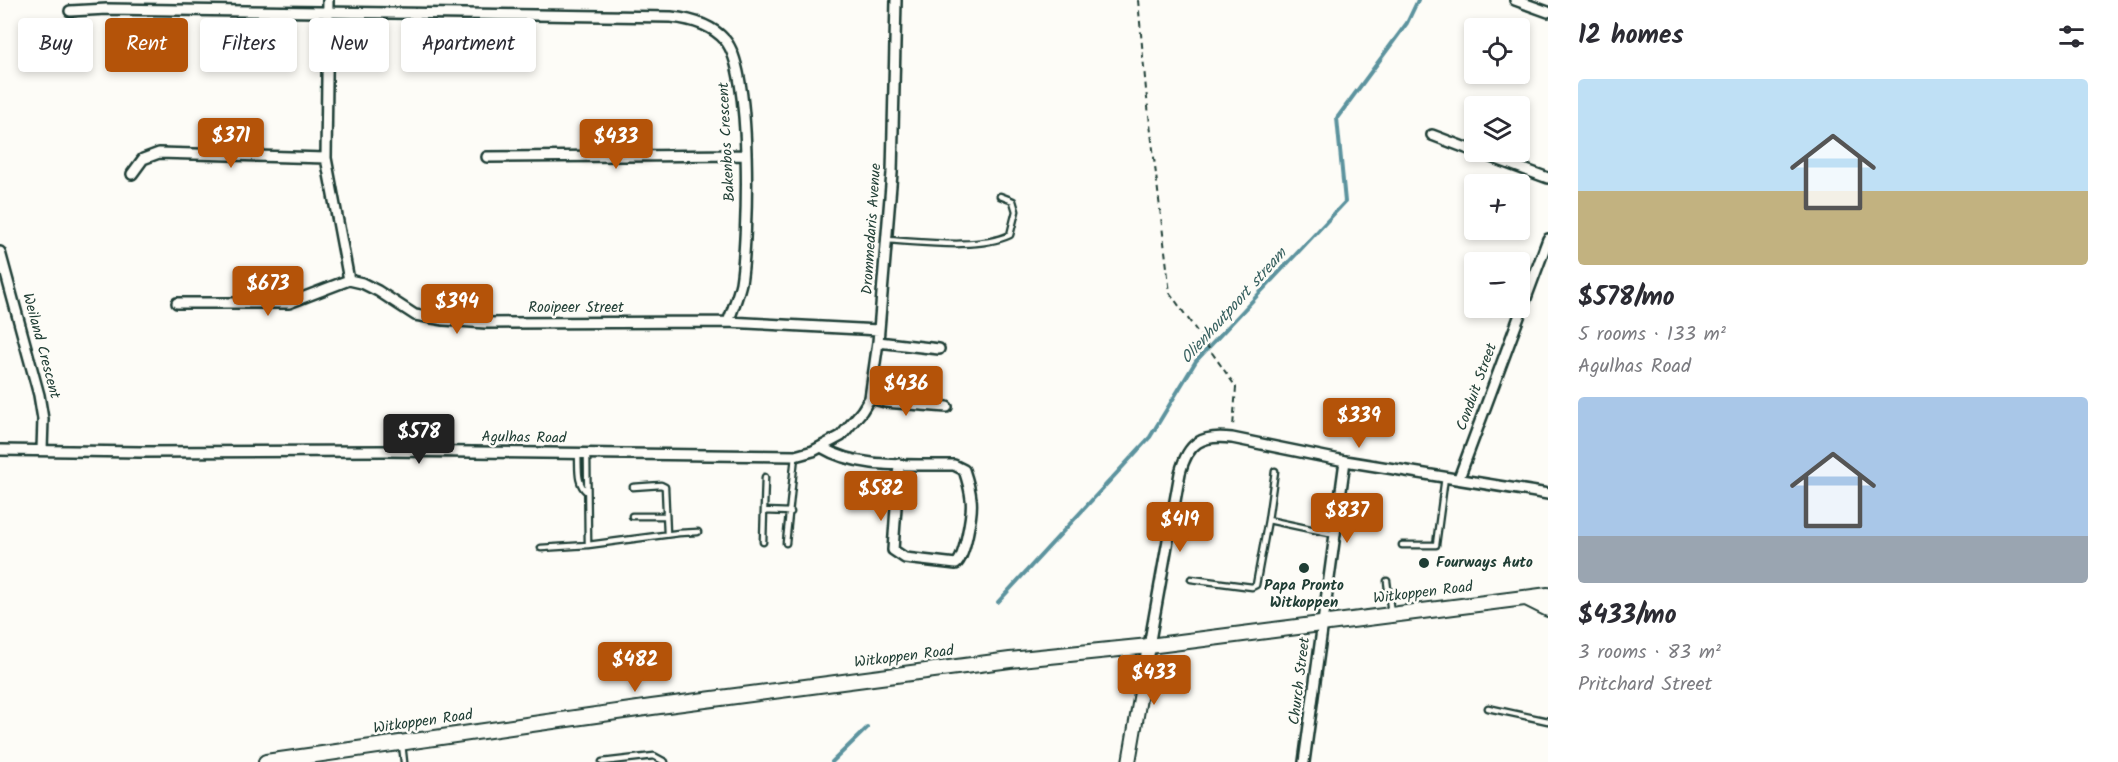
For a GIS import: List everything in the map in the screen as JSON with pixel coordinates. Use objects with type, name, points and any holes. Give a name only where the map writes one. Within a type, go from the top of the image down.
[{"type":"main road","name":"Witkoppen Road","points":[[266,762],[1010,660],[1149,646],[1548,595]]},
{"type":"main road","points":[[1526,598],[1548,609]]},
{"type":"street","points":[[177,303],[289,303],[349,280],[326,158],[328,0]]},
{"type":"street","name":"Drommedaris Avenue","points":[[825,445],[841,436],[870,398],[878,342],[893,149],[896,0]]},
{"type":"street","points":[[1515,0],[1548,12]]},
{"type":"street","name":"Bakenbos Crescent","points":[[70,11],[107,9],[671,16],[696,22],[725,40],[736,64],[743,110],[746,224],[740,284],[729,322]]},
{"type":"street","points":[[1432,135],[1464,147]]},
{"type":"street","points":[[132,174],[143,159],[159,153],[326,158]]},
{"type":"street","points":[[487,157],[745,155]]},
{"type":"street","points":[[1505,162],[1548,178]]},
{"type":"street","name":"Conduit Street","points":[[1459,478],[1548,239]]},
{"type":"street","name":"Weiland Crescent","points":[[0,252],[39,395],[43,419],[42,450]]},
{"type":"street","name":"Rooipeer Street","points":[[349,280],[362,283],[378,291],[415,315],[444,320],[486,323],[729,322],[879,330]]},
{"type":"street","points":[[878,342],[939,349]]},
{"type":"street","points":[[870,398],[885,402],[947,406]]},
{"type":"street","points":[[1128,762],[1180,473],[1186,454],[1200,441],[1217,436],[1232,438],[1345,461],[1548,494]]},
{"type":"street","points":[[825,445],[841,458],[866,462],[954,465],[964,470],[972,501],[963,551],[960,561],[956,564],[905,558],[893,550],[899,464]]},
{"type":"street","name":"Agulhas Road","points":[[0,450],[386,451],[795,456],[825,445]]},
{"type":"street","name":"Church Street","points":[[1304,762],[1345,461]]},
{"type":"lane","points":[[886,240],[990,242],[1010,235],[1016,211],[1013,201],[1000,196]]},
{"type":"lane","points":[[582,454],[579,483],[581,488],[587,492]]},
{"type":"lane","points":[[582,454],[587,492],[588,545]]},
{"type":"lane","points":[[786,543],[795,456]]},
{"type":"lane","points":[[1191,579],[1252,587],[1256,585],[1275,471]]},
{"type":"lane","points":[[763,542],[765,477]]},
{"type":"lane","points":[[1402,545],[1436,545],[1445,477]]},
{"type":"lane","points":[[633,487],[663,486],[666,491],[667,534]]},
{"type":"lane","points":[[764,511],[791,512]]},
{"type":"lane","points":[[632,516],[666,516]]},
{"type":"lane","points":[[1268,520],[1334,534]]},
{"type":"lane","points":[[541,548],[698,532]]},
{"type":"lane","points":[[1387,581],[1391,614]]},
{"type":"lane","points":[[1488,708],[1548,721]]},
{"type":"lane","points":[[402,742],[404,762]]},
{"type":"lane","points":[[602,762],[654,756],[665,762]]},
{"type":"path","points":[[1137,0],[1170,293],[1236,387],[1232,438]]},
{"type":"waterway","name":"Olienhoutpoort stream","points":[[998,602],[1150,437],[1196,361],[1345,202],[1337,118],[1407,23],[1418,0]]},
{"type":"waterway","name":"Olienhoutpoort stream","points":[[832,762],[867,728]]},
{"type":"place","name":"Fourways Auto","points":[[1424,563]]},
{"type":"place","name":"Papa Pronto Witkoppen","points":[[1304,568]]}]
